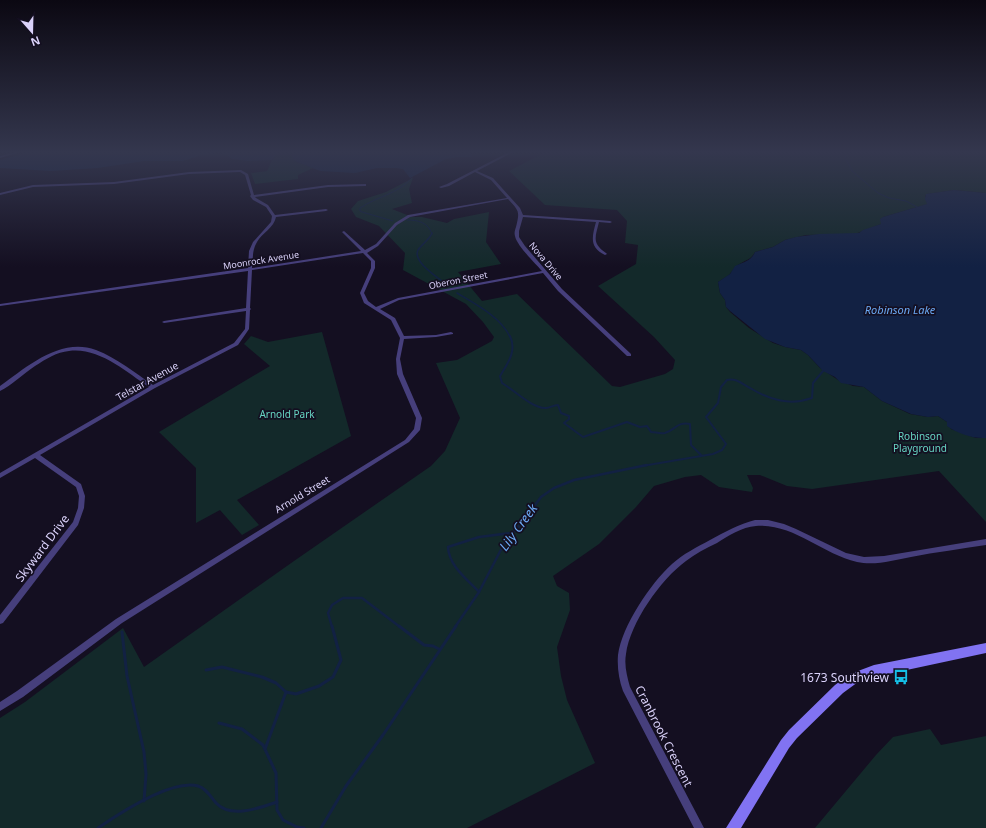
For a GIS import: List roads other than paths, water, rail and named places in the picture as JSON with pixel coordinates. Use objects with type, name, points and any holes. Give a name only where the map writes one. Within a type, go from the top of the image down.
[{"type":"street","points":[[0,194],[18,190]]},
{"type":"street","points":[[250,190],[252,196],[267,206],[274,216],[326,210]]},
{"type":"street","points":[[252,196],[300,190]]},
{"type":"street","points":[[502,190],[519,209],[521,216],[610,222]]},
{"type":"street","name":"Moonrock Avenue","points":[[0,305],[250,270],[365,252],[377,245],[396,224],[413,214],[510,198]]},
{"type":"street","name":"Telstar Avenue","points":[[0,476],[153,387],[236,344],[246,329],[249,309],[251,251],[255,242],[273,222],[274,216]]},
{"type":"street","name":"Nova Drive","points":[[521,216],[517,231],[518,237],[544,272],[560,290],[628,355]]},
{"type":"street","points":[[598,221],[593,240],[598,249],[605,254]]},
{"type":"street","points":[[344,232],[373,261],[374,268],[362,293],[366,302],[393,319],[402,338],[436,336],[451,333]]},
{"type":"street","name":"Oberon Street","points":[[377,308],[398,299],[544,272]]},
{"type":"street","points":[[164,322],[249,309]]},
{"type":"street","name":"Arnold Street","points":[[0,707],[119,621],[412,436],[418,426],[419,418],[400,374],[398,359],[402,338]]},
{"type":"street","points":[[0,389],[38,362],[51,355],[66,350],[80,349],[92,351],[112,361],[153,387]]},
{"type":"street","name":"Skyward Drive","points":[[0,621],[76,523],[81,508],[82,496],[79,486],[35,455]]},
{"type":"street","name":"Cranbrook Crescent","points":[[699,828],[626,688],[622,672],[623,648],[634,621],[649,596],[682,560],[740,527],[755,523],[770,524],[787,529],[835,551],[859,559],[882,559],[986,542]]},
{"type":"street","points":[[733,828],[785,744],[793,734],[847,682],[874,670],[986,648]]},
{"type":"water","name":"Robinson Lake","points":[[954,190],[986,193],[986,438],[976,438],[960,433],[947,426],[947,422],[938,416],[928,417],[911,414],[882,401],[864,387],[841,383],[835,377],[823,371],[808,355],[801,350],[785,347],[765,339],[726,307],[725,300],[720,293],[718,282],[730,274],[735,266],[749,259],[755,252],[773,247],[785,240],[796,237],[819,234],[859,233],[863,230],[881,224],[880,219],[883,217],[927,204],[925,199],[926,194]]},
{"type":"waterway","points":[[393,221],[362,212],[360,211],[360,208],[397,190]]},
{"type":"waterway","points":[[874,190],[889,198],[906,201],[917,207]]},
{"type":"waterway","points":[[407,220],[422,222],[428,227],[432,234]]},
{"type":"waterway","points":[[432,234],[418,250],[417,255],[422,265],[447,285]]},
{"type":"waterway","points":[[457,293],[494,317],[506,330],[510,337]]},
{"type":"waterway","points":[[510,336],[513,347],[509,362],[500,376],[502,383],[535,406],[549,408],[558,405],[561,413],[569,416],[569,419],[564,423],[583,437],[627,422],[640,427],[647,426],[651,432],[661,433],[668,432],[677,426],[686,423],[690,424],[691,445],[701,455]]},
{"type":"waterway","name":"Lily Creek","points":[[643,466],[713,454],[722,450],[726,444],[706,417],[718,403],[721,387],[727,380],[737,381],[773,399],[796,402],[812,398],[813,383],[823,371]]},
{"type":"waterway","name":"Lily Creek","points":[[643,466],[647,465]]},
{"type":"waterway","name":"Lily Creek","points":[[479,592],[506,540],[520,525],[541,497],[554,488],[574,480],[643,466]]},
{"type":"waterway","points":[[479,592],[455,566],[449,554],[448,547],[479,537],[511,533]]},
{"type":"waterway","name":"Lily Creek","points":[[455,627],[479,592]]},
{"type":"waterway","points":[[332,627],[328,613],[332,605],[343,598],[362,598],[400,627]]},
{"type":"waterway","points":[[286,692],[296,694],[319,686],[333,677],[341,660],[332,626]]},
{"type":"waterway","points":[[399,626],[424,645],[433,646],[439,649]]},
{"type":"waterway","name":"Lily Creek","points":[[321,828],[346,786],[383,735],[456,626]]},
{"type":"waterway","points":[[122,632],[127,676],[144,752],[146,774],[144,800]]},
{"type":"waterway","points":[[206,670],[222,667],[262,677],[276,683],[286,692]]},
{"type":"waterway","points":[[265,749],[286,692]]},
{"type":"waterway","points":[[219,723],[242,729],[263,745],[276,773],[277,802]]},
{"type":"waterway","points":[[144,800],[160,792],[187,785],[201,787],[222,808],[229,810],[245,811],[277,802]]},
{"type":"waterway","points":[[98,828],[144,800]]},
{"type":"waterway","points":[[277,802],[277,810],[283,820],[297,827],[304,828]]},
{"type":"place","name":"1673 Southview","points":[[901,677]]},
{"type":"park label","name":"Arnold Park","points":[[287,414]]},
{"type":"park label","name":"Robinson Playground","points":[[920,442]]}]
